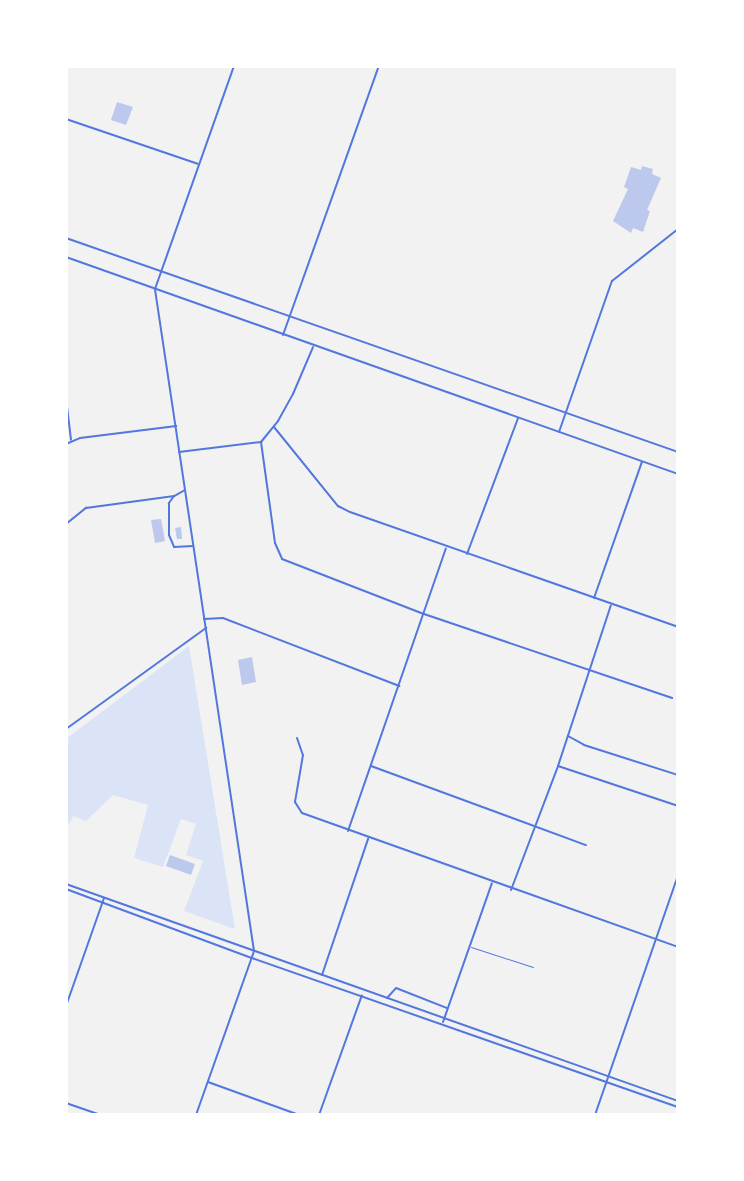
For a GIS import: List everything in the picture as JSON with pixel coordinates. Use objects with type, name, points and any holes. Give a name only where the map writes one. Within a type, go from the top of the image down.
[{"type":"street","points":[[196,1115],[254,951],[155,289],[234,66]]},
{"type":"street","points":[[283,335],[379,66]]},
{"type":"street","points":[[66,119],[198,164]]},
{"type":"street","points":[[559,432],[612,280],[678,228]]},
{"type":"street","points":[[66,238],[678,452]]},
{"type":"street","points":[[66,257],[313,347],[678,474]]},
{"type":"street","points":[[179,452],[261,442],[274,427],[293,394],[313,347]]},
{"type":"street","points":[[66,398],[70,440]]},
{"type":"street","points":[[467,555],[518,418]]},
{"type":"street","points":[[66,444],[70,440],[176,426]]},
{"type":"street","points":[[274,427],[338,506],[446,548],[678,627]]},
{"type":"street","points":[[261,442],[275,543],[282,559],[424,614],[672,698]]},
{"type":"street","points":[[594,598],[642,462]]},
{"type":"street","points":[[66,524],[86,508],[174,496],[185,490]]},
{"type":"street","points":[[174,496],[167,515],[171,543],[178,547],[193,546]]},
{"type":"street","points":[[348,832],[446,548]]},
{"type":"street","points":[[511,890],[558,766],[611,605]]},
{"type":"street","points":[[204,619],[223,618],[399,686]]},
{"type":"street","points":[[66,729],[206,628]]},
{"type":"street","points":[[568,736],[593,749],[678,775]]},
{"type":"street","points":[[297,738],[303,755],[296,808],[348,832],[655,941],[678,947]]},
{"type":"street","points":[[371,766],[586,845]]},
{"type":"street","points":[[558,766],[678,806]]},
{"type":"street","points":[[322,975],[368,838]]},
{"type":"street","points":[[595,1115],[678,875]]},
{"type":"street","points":[[443,1023],[492,883]]},
{"type":"street","points":[[66,884],[678,1100]]},
{"type":"street","points":[[66,889],[101,905],[443,1023],[678,1107]]},
{"type":"street","points":[[66,1006],[104,898]]},
{"type":"street","points":[[387,998],[396,988],[448,1008]]},
{"type":"street","points":[[319,1115],[362,995]]},
{"type":"street","points":[[208,1082],[299,1115]]},
{"type":"street","points":[[66,1103],[100,1115]]},
{"type":"lane","points":[[470,947],[533,967]]},
{"type":"shaded area","points":[[189,646],[235,929],[184,911],[203,861],[186,855],[196,824],[181,819],[163,867],[134,858],[148,805],[113,795],[86,821],[73,816],[70,824],[66,822],[66,739]]},
{"type":"building","points":[[117,102],[133,107],[126,125],[111,120]]},
{"type":"building","points":[[642,166],[653,169],[652,174],[661,178],[647,210],[650,211],[643,232],[633,228],[631,233],[613,221],[628,189],[624,187],[631,167],[641,170]]},
{"type":"building","points":[[161,519],[165,541],[155,543],[151,520]]},
{"type":"building","points":[[181,527],[182,539],[177,539],[175,528]]},
{"type":"building","points":[[252,657],[256,682],[242,685],[238,660]]},
{"type":"building","points":[[170,855],[195,864],[191,875],[166,866]]}]
